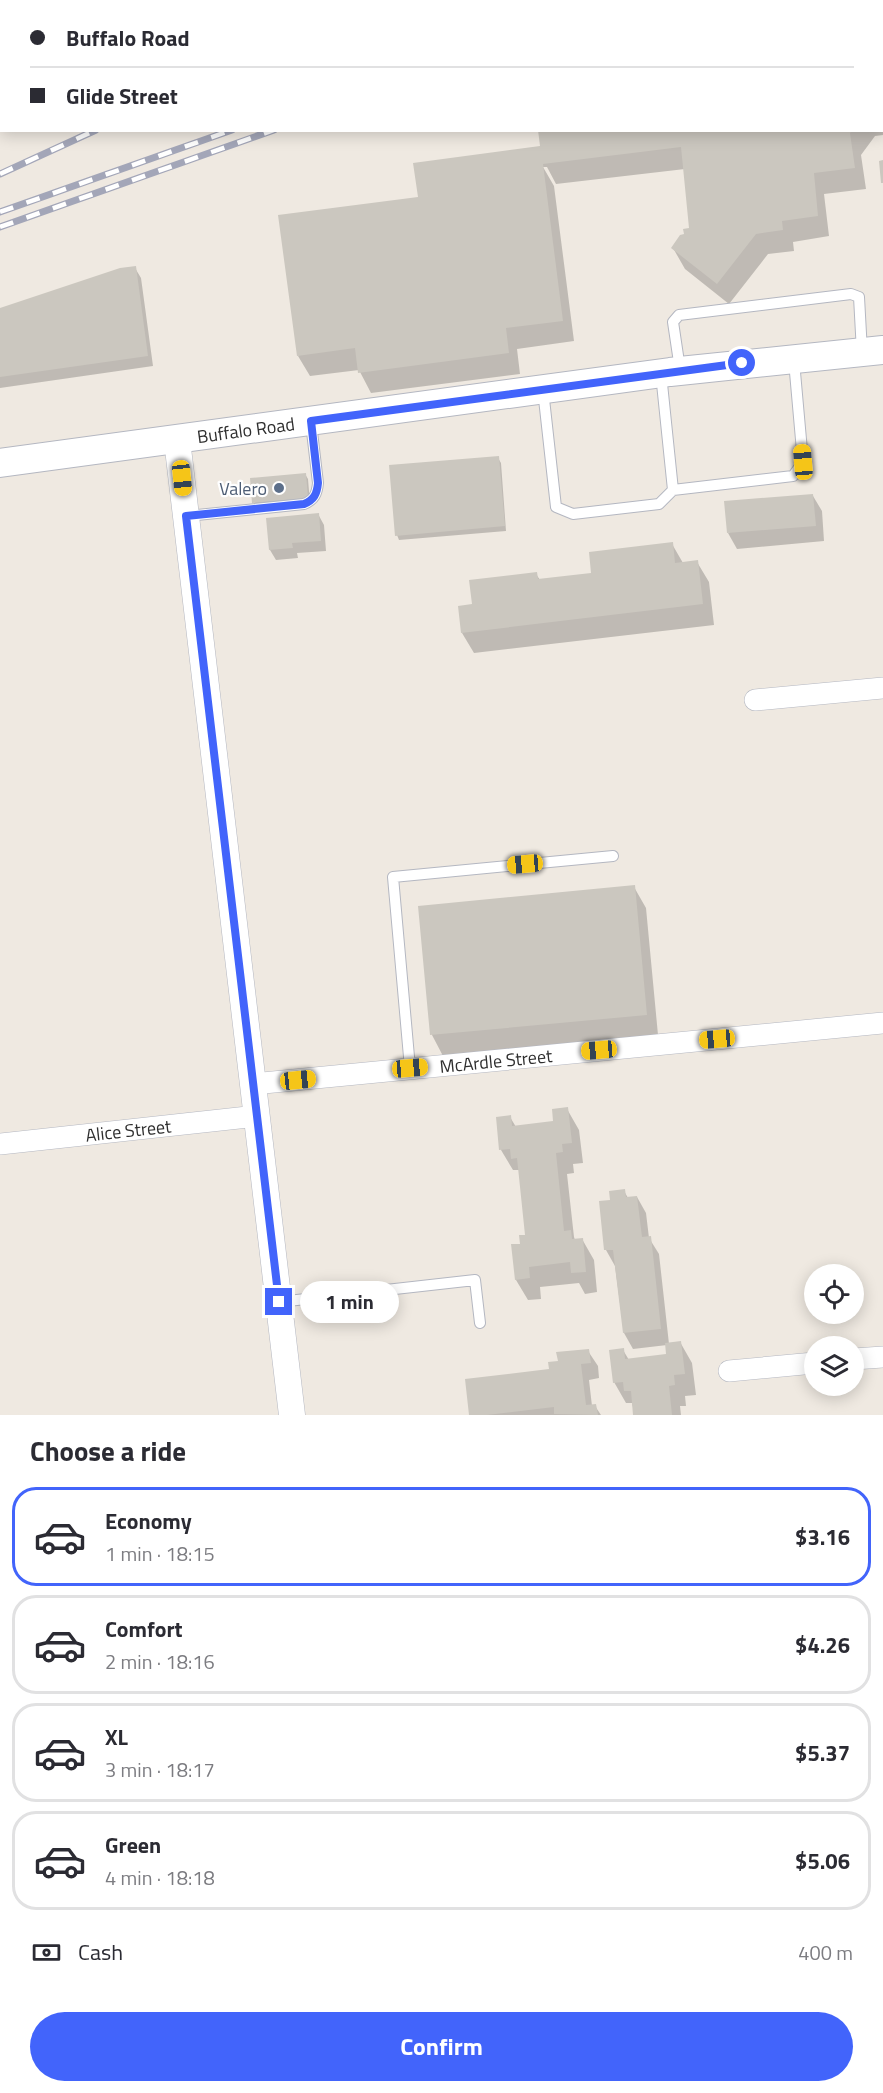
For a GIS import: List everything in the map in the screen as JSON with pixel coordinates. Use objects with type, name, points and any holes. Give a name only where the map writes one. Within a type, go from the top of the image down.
[{"type":"main road","name":"Buffalo Road","points":[[0,463],[671,372],[873,351]]},
{"type":"street","points":[[177,440],[292,1415]]},
{"type":"street","points":[[755,700],[883,688]]},
{"type":"street","name":"McArdle Street","points":[[253,1084],[883,1023]]},
{"type":"street","name":"Alice Street","points":[[0,1144],[257,1116]]},
{"type":"street","points":[[864,1358],[883,1357]]},
{"type":"street","points":[[729,1371],[804,1364]]},
{"type":"lane","points":[[673,490],[671,372],[673,322],[679,315],[851,294],[859,297],[873,351]]},
{"type":"lane","points":[[543,390],[556,507],[573,514],[659,504],[673,490],[793,476],[803,462],[794,358]]},
{"type":"lane","points":[[186,516],[304,504],[312,501],[317,492],[318,483],[311,421]]},
{"type":"lane","points":[[410,1068],[393,877],[613,856]]},
{"type":"lane","points":[[279,1302],[475,1280],[480,1323]]},
{"type":"building","points":[[538,132],[851,132],[855,168],[814,173],[818,216],[782,221],[783,230],[756,234],[717,284],[671,248],[680,235],[684,234],[683,229],[689,228],[681,147],[543,164],[563,321],[506,328],[509,353],[358,373],[355,348],[297,356],[278,215],[418,197],[413,163],[540,146]]},
{"type":"building","points":[[883,160],[883,183],[881,183],[879,161]]},
{"type":"building","points":[[136,266],[148,356],[0,377],[0,308],[120,268]]},
{"type":"building","points":[[499,456],[505,526],[395,536],[389,465]]},
{"type":"building","name":"Valero","points":[[306,473],[308,498],[252,503],[250,478]]},
{"type":"building","points":[[813,494],[816,526],[727,533],[724,501]]},
{"type":"building","points":[[319,513],[321,541],[292,543],[293,548],[269,550],[266,518]]},
{"type":"building","points":[[673,542],[675,563],[698,560],[703,604],[461,633],[458,606],[472,604],[469,580],[537,572],[538,579],[591,573],[589,552]]},
{"type":"building","points":[[635,885],[647,1015],[430,1035],[418,906]]},
{"type":"building","points":[[568,1107],[572,1143],[562,1144],[563,1152],[556,1153],[564,1231],[571,1230],[572,1239],[583,1238],[586,1272],[571,1273],[570,1262],[529,1267],[530,1278],[515,1280],[511,1244],[520,1244],[519,1235],[525,1235],[517,1158],[511,1159],[510,1149],[499,1150],[496,1117],[511,1115],[512,1126],[553,1121],[552,1109]]},
{"type":"building","points":[[625,1189],[626,1197],[637,1196],[642,1237],[651,1236],[661,1329],[623,1333],[613,1250],[604,1250],[599,1201],[610,1200],[609,1191]]},
{"type":"building","points":[[681,1341],[685,1374],[674,1375],[675,1385],[669,1386],[672,1415],[633,1415],[631,1391],[624,1391],[623,1382],[613,1383],[609,1350],[624,1348],[625,1359],[666,1354],[665,1343]]},
{"type":"building","points":[[589,1349],[591,1363],[581,1364],[586,1405],[596,1404],[598,1415],[554,1414],[554,1407],[469,1415],[465,1379],[549,1369],[548,1362],[558,1361],[556,1352]]},
{"type":"railway","points":[[0,174],[92,132]]},
{"type":"railway","points":[[0,212],[226,132]]},
{"type":"railway","points":[[0,227],[268,132]]},
{"type":"place","name":"Valero","points":[[279,488]]},
{"type":"route","points":[[279,1302],[186,516],[304,504],[312,501],[317,492],[318,483],[311,421],[742,363]]}]
